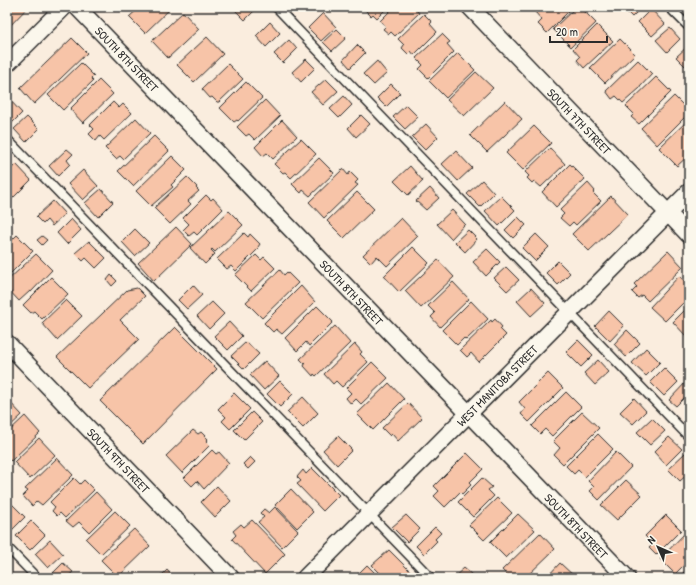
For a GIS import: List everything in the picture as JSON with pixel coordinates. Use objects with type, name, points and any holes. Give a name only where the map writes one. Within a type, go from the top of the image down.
[{"type":"street","points":[[7,64],[64,7]]},
{"type":"street","name":"SOUTH 8TH STREET","points":[[77,7],[627,578]]},
{"type":"street","name":"SOUTH 7TH STREET","points":[[470,7],[689,235]]},
{"type":"street","name":"WEST MANITOBA STREET","points":[[306,578],[689,192]]},
{"type":"street","name":"SOUTH 9TH STREET","points":[[7,343],[231,578]]},
{"type":"lane","points":[[276,7],[689,437]]},
{"type":"lane","points":[[669,7],[689,27]]},
{"type":"lane","points":[[7,139],[431,578]]},
{"type":"lane","points":[[7,547],[37,578]]},
{"type":"building","points":[[7,7],[28,7],[7,29]]},
{"type":"building","points":[[140,7],[172,7],[145,33],[129,17]]},
{"type":"building","points":[[236,7],[257,8],[245,20],[234,9]]},
{"type":"building","points":[[366,7],[388,7],[377,18],[373,14],[371,16],[365,10],[367,8]]},
{"type":"building","points":[[394,7],[414,7],[419,13],[395,36],[391,32],[389,34],[383,29],[386,26],[380,21]]},
{"type":"building","points":[[540,7],[573,7],[547,33],[538,24],[542,20],[535,12]]},
{"type":"building","points":[[576,7],[580,7],[596,23],[571,47],[553,29]]},
{"type":"building","points":[[622,7],[642,7],[632,17]]},
{"type":"building","points":[[651,9],[665,24],[652,36],[638,22]]},
{"type":"building","points":[[183,12],[199,29],[168,58],[152,41]]},
{"type":"building","points":[[323,13],[336,27],[321,41],[308,28]]},
{"type":"building","points":[[424,14],[432,22],[430,24],[437,32],[414,55],[411,51],[408,54],[402,48],[404,45],[398,39]]},
{"type":"building","points":[[270,22],[280,33],[266,47],[256,36]]},
{"type":"building","points":[[597,25],[613,41],[584,68],[577,60],[580,57],[573,49]]},
{"type":"building","points":[[670,28],[680,39],[667,52],[656,40]]},
{"type":"building","points":[[337,29],[346,38],[332,51],[323,42]]},
{"type":"building","points":[[442,34],[450,42],[447,44],[454,52],[428,78],[419,69],[423,65],[416,58]]},
{"type":"building","points":[[207,37],[223,54],[194,82],[177,65]]},
{"type":"building","points":[[72,38],[87,53],[34,104],[20,88]]},
{"type":"building","points":[[620,39],[635,54],[605,83],[590,68]]},
{"type":"building","points":[[289,40],[297,49],[283,63],[274,54]]},
{"type":"building","points":[[357,45],[365,53],[350,68],[343,60]]},
{"type":"building","points":[[689,45],[689,62],[685,66],[676,57]]},
{"type":"building","points":[[458,53],[475,70],[446,98],[429,81]]},
{"type":"building","points":[[306,59],[315,68],[301,82],[292,72]]},
{"type":"building","points":[[638,60],[652,74],[640,88],[623,103],[616,96],[612,99],[606,91]]},
{"type":"building","points":[[377,61],[387,73],[374,85],[363,74]]},
{"type":"building","points":[[81,63],[94,76],[91,79],[93,81],[63,110],[48,95]]},
{"type":"building","points":[[228,64],[243,79],[219,102],[217,102],[212,97],[210,98],[202,89]]},
{"type":"building","points":[[476,72],[493,88],[464,116],[447,100]]},
{"type":"building","points":[[656,77],[671,92],[639,124],[631,117],[634,114],[626,106]]},
{"type":"building","points":[[326,79],[338,91],[323,105],[311,92]]},
{"type":"building","points":[[99,80],[113,94],[83,123],[70,109]]},
{"type":"building","points":[[246,82],[262,98],[238,121],[237,120],[234,122],[220,108]]},
{"type":"building","points":[[391,84],[400,93],[386,107],[377,98]]},
{"type":"building","points":[[344,96],[352,105],[339,118],[330,109]]},
{"type":"building","points":[[674,96],[689,111],[689,113],[657,145],[641,128]]},
{"type":"building","points":[[9,99],[22,113],[8,127],[7,101]]},
{"type":"building","points":[[265,100],[280,116],[255,140],[249,134],[246,136],[237,127]]},
{"type":"building","points":[[505,101],[522,119],[487,152],[470,135]]},
{"type":"building","points":[[113,102],[119,108],[123,104],[132,113],[104,140],[100,136],[96,141],[89,134],[94,129],[90,125]]},
{"type":"building","points":[[406,105],[418,117],[405,129],[393,117]]},
{"type":"building","points":[[361,115],[370,124],[356,137],[348,128]]},
{"type":"building","points":[[27,117],[39,129],[26,142],[14,129]]},
{"type":"building","points":[[136,118],[150,133],[123,159],[120,156],[116,159],[105,148]]},
{"type":"building","points":[[689,119],[689,155],[677,166],[659,148]]},
{"type":"building","points":[[282,120],[297,136],[273,159],[267,153],[263,156],[255,147]]},
{"type":"building","points":[[426,124],[438,137],[425,150],[412,137]]},
{"type":"building","points":[[534,126],[551,143],[523,170],[506,153]]},
{"type":"building","points":[[154,136],[169,151],[133,186],[118,171]]},
{"type":"building","points":[[301,139],[316,154],[291,178],[285,172],[283,173],[274,164]]},
{"type":"building","points":[[550,148],[565,164],[541,187],[534,181],[532,183],[527,178],[529,176],[525,172]]},
{"type":"building","points":[[67,149],[73,154],[67,160],[70,164],[58,176],[49,166]]},
{"type":"building","points":[[456,151],[472,168],[458,181],[442,164]]},
{"type":"building","points":[[172,156],[186,170],[171,185],[173,187],[151,206],[136,191]]},
{"type":"building","points":[[319,158],[334,173],[310,196],[303,190],[301,193],[292,184]]},
{"type":"building","points":[[16,164],[31,180],[7,204],[7,173]]},
{"type":"building","points":[[570,164],[585,179],[556,207],[542,192]]},
{"type":"building","points":[[410,166],[423,181],[408,195],[394,181]]},
{"type":"building","points":[[343,169],[348,175],[350,172],[358,180],[355,183],[358,185],[324,218],[309,202]]},
{"type":"building","points":[[83,170],[98,186],[83,200],[68,184]]},
{"type":"building","points":[[187,177],[199,191],[188,201],[191,204],[170,224],[154,208]]},
{"type":"building","points":[[482,180],[494,193],[480,207],[467,194]]},
{"type":"building","points":[[588,183],[595,191],[593,193],[601,201],[576,225],[573,222],[569,226],[560,218],[564,214],[560,210]]},
{"type":"building","points":[[430,188],[439,198],[426,210],[416,201]]},
{"type":"building","points":[[101,189],[113,202],[98,217],[85,203]]},
{"type":"building","points":[[357,192],[374,209],[344,238],[327,221]]},
{"type":"building","points":[[206,195],[211,200],[213,198],[223,209],[197,235],[194,232],[189,236],[183,230],[189,224],[183,218]]},
{"type":"building","points":[[501,196],[515,210],[499,226],[485,211]]},
{"type":"building","points":[[611,196],[628,214],[589,251],[572,234]]},
{"type":"building","points":[[53,201],[65,214],[52,226],[47,220],[43,224],[36,217]]},
{"type":"building","points":[[452,210],[465,224],[451,239],[437,224]]},
{"type":"building","points":[[229,211],[243,225],[215,252],[212,249],[211,250],[215,254],[205,264],[190,248]]},
{"type":"building","points":[[518,217],[526,225],[513,238],[505,230]]},
{"type":"building","points":[[401,218],[418,236],[387,266],[377,256],[371,263],[363,255]]},
{"type":"building","points":[[71,219],[81,230],[67,244],[57,233]]},
{"type":"building","points":[[176,227],[192,244],[154,281],[138,263]]},
{"type":"building","points":[[135,229],[149,243],[135,256],[122,242]]},
{"type":"building","points":[[468,230],[477,239],[465,252],[455,242]]},
{"type":"building","points":[[244,233],[248,237],[250,234],[260,244],[258,247],[259,248],[236,271],[231,266],[227,269],[217,259]]},
{"type":"building","points":[[536,234],[549,247],[535,261],[522,248]]},
{"type":"building","points":[[17,235],[33,251],[7,277],[7,245]]},
{"type":"building","points":[[42,236],[47,240],[42,245],[37,240]]},
{"type":"building","points":[[89,241],[106,258],[96,268],[86,258],[83,261],[75,253]]},
{"type":"building","points":[[413,247],[429,263],[399,292],[384,276]]},
{"type":"building","points":[[487,249],[500,262],[486,276],[473,262]]},
{"type":"building","points":[[668,251],[683,267],[648,301],[642,295],[638,298],[632,292],[637,287],[634,284]]},
{"type":"building","points":[[36,254],[52,270],[31,292],[30,291],[19,301],[7,288],[7,281]]},
{"type":"building","points":[[256,255],[261,260],[264,257],[275,268],[251,291],[235,275]]},
{"type":"building","points":[[438,260],[454,277],[421,308],[405,291]]},
{"type":"building","points":[[558,261],[570,273],[558,285],[546,273]]},
{"type":"building","points":[[506,267],[519,280],[507,291],[494,278]]},
{"type":"building","points":[[280,270],[284,275],[287,272],[298,283],[262,318],[246,302]]},
{"type":"building","points":[[111,275],[117,281],[112,286],[107,280]]},
{"type":"building","points":[[679,276],[689,285],[689,297],[665,321],[650,307]]},
{"type":"building","points":[[51,277],[68,294],[42,319],[34,311],[31,313],[23,305]]},
{"type":"building","points":[[453,282],[469,299],[440,327],[431,317],[435,313],[428,306]]},
{"type":"building","points":[[193,285],[202,295],[187,309],[178,300]]},
{"type":"building","points":[[301,286],[315,302],[282,334],[276,329],[273,332],[264,323]]},
{"type":"building","points":[[137,288],[145,296],[120,320],[139,339],[88,388],[57,357],[127,290]]},
{"type":"building","points":[[531,288],[545,303],[531,316],[517,301]]},
{"type":"building","points":[[66,300],[82,316],[57,340],[42,323]]},
{"type":"building","points":[[471,301],[488,319],[466,340],[464,338],[457,345],[442,330]]},
{"type":"building","points":[[212,302],[224,314],[209,329],[197,316]]},
{"type":"building","points":[[317,306],[333,322],[309,346],[306,342],[297,351],[285,338]]},
{"type":"building","points":[[689,306],[689,335],[687,337],[673,322]]},
{"type":"building","points":[[609,311],[624,326],[610,341],[595,326]]},
{"type":"building","points":[[495,319],[502,327],[500,329],[506,335],[479,362],[471,353],[467,357],[460,350],[491,320],[492,322]]},
{"type":"building","points":[[229,322],[242,336],[228,350],[214,336]]},
{"type":"building","points":[[335,326],[350,343],[316,376],[314,374],[313,376],[300,359]]},
{"type":"building","points":[[175,327],[217,369],[143,444],[100,401]]},
{"type":"building","points":[[627,330],[640,343],[626,357],[614,344]]},
{"type":"building","points":[[578,340],[593,355],[581,367],[566,352]]},
{"type":"building","points":[[246,342],[259,354],[244,369],[231,356]]},
{"type":"building","points":[[355,344],[362,352],[360,354],[368,362],[342,387],[336,381],[333,384],[324,374]]},
{"type":"building","points":[[646,348],[660,362],[646,376],[632,363]]},
{"type":"building","points":[[598,360],[609,372],[595,385],[584,373]]},
{"type":"building","points":[[265,361],[279,376],[264,390],[250,375]]},
{"type":"building","points":[[372,362],[388,378],[361,404],[356,399],[351,404],[346,398],[351,393],[346,388]]},
{"type":"building","points":[[664,368],[678,382],[664,396],[650,382]]},
{"type":"building","points":[[548,373],[563,388],[529,422],[521,414],[525,409],[519,402]]},
{"type":"building","points":[[280,381],[293,394],[280,407],[267,394]]},
{"type":"building","points":[[687,381],[689,383],[689,396],[687,395],[676,406],[669,400]]},
{"type":"building","points":[[389,383],[404,399],[373,430],[357,414]]},
{"type":"building","points":[[566,392],[581,407],[552,436],[545,429],[540,434],[532,426]]},
{"type":"building","points":[[234,393],[250,409],[230,429],[222,421],[226,417],[218,409]]},
{"type":"building","points":[[303,397],[318,413],[303,428],[287,412]]},
{"type":"building","points":[[634,398],[646,411],[633,424],[620,412]]},
{"type":"building","points":[[7,399],[22,415],[7,429]]},
{"type":"building","points":[[408,403],[422,418],[398,441],[392,434],[390,436],[382,428]]},
{"type":"building","points":[[252,412],[262,422],[244,440],[234,430]]},
{"type":"building","points":[[582,412],[599,428],[563,464],[554,455],[560,448],[553,441]]},
{"type":"building","points":[[25,416],[40,433],[11,461],[7,457],[7,433]]},
{"type":"building","points":[[652,418],[665,431],[650,445],[637,432]]},
{"type":"building","points":[[193,430],[198,434],[201,432],[208,439],[206,441],[210,445],[182,473],[166,456]]},
{"type":"building","points":[[598,434],[613,449],[585,477],[578,470],[574,474],[566,466]]},
{"type":"building","points":[[338,436],[352,450],[337,465],[323,450]]},
{"type":"building","points":[[669,437],[682,449],[666,465],[654,452]]},
{"type":"building","points":[[39,438],[55,455],[30,479],[14,462]]},
{"type":"building","points":[[212,450],[216,454],[219,452],[229,463],[204,489],[197,481],[192,486],[184,478]]},
{"type":"building","points":[[616,452],[631,467],[599,500],[590,491],[594,487],[588,481]]},
{"type":"building","points":[[467,453],[483,469],[469,483],[471,485],[462,494],[460,492],[445,507],[434,496],[439,491],[434,486]]},
{"type":"building","points":[[685,453],[689,457],[689,473],[680,481],[668,469]]},
{"type":"building","points":[[250,457],[255,462],[248,469],[243,464]]},
{"type":"building","points":[[57,458],[73,475],[42,505],[37,501],[32,506],[23,496],[28,491],[25,489]]},
{"type":"building","points":[[312,468],[339,495],[323,511],[297,484],[301,481],[297,477],[303,470],[306,474]]},
{"type":"building","points":[[74,478],[80,484],[84,480],[94,490],[65,518],[60,513],[57,516],[52,511],[55,507],[50,502]]},
{"type":"building","points":[[482,478],[492,487],[488,490],[494,496],[473,517],[458,502]]},
{"type":"building","points":[[626,480],[642,495],[617,520],[601,505]]},
{"type":"building","points":[[217,486],[231,501],[215,517],[201,502]]},
{"type":"building","points":[[291,489],[313,512],[297,528],[275,505]]},
{"type":"building","points":[[96,492],[112,509],[89,532],[79,522],[73,527],[66,521]]},
{"type":"building","points":[[497,498],[512,513],[484,540],[469,525]]},
{"type":"building","points":[[11,503],[25,517],[10,532],[7,528],[7,508]]},
{"type":"building","points":[[275,507],[298,531],[282,547],[258,522],[264,517],[260,513],[264,509],[269,513]]},
{"type":"building","points":[[115,511],[130,526],[101,554],[86,539]]},
{"type":"building","points":[[518,514],[535,530],[506,558],[490,542]]},
{"type":"building","points":[[406,515],[420,529],[407,542],[392,527]]},
{"type":"building","points":[[666,515],[681,530],[656,555],[649,548],[653,544],[645,536]]},
{"type":"building","points":[[252,520],[285,554],[265,574],[232,539],[236,535],[233,531],[241,524],[244,527]]},
{"type":"building","points":[[31,521],[45,535],[30,550],[16,536]]},
{"type":"building","points":[[435,527],[441,533],[435,539],[437,541],[424,554],[416,546]]},
{"type":"building","points":[[134,529],[150,546],[118,577],[101,560]]},
{"type":"building","points":[[688,530],[689,560],[675,574],[660,559]]},
{"type":"building","points":[[540,533],[555,549],[525,578],[510,578],[502,570]]},
{"type":"building","points":[[50,540],[63,554],[48,568],[35,554]]},
{"type":"building","points":[[389,550],[417,578],[385,578],[372,565]]},
{"type":"building","points":[[63,563],[73,572],[66,578],[52,578],[50,576]]},
{"type":"building","points":[[560,563],[576,578],[546,578]]},
{"type":"building","points":[[367,565],[380,578],[354,578]]},
{"type":"building","points":[[689,567],[689,578],[678,578]]},
{"type":"building","points":[[464,568],[472,575],[469,578],[453,578]]},
{"type":"building","points":[[167,570],[174,578],[159,578]]}]
